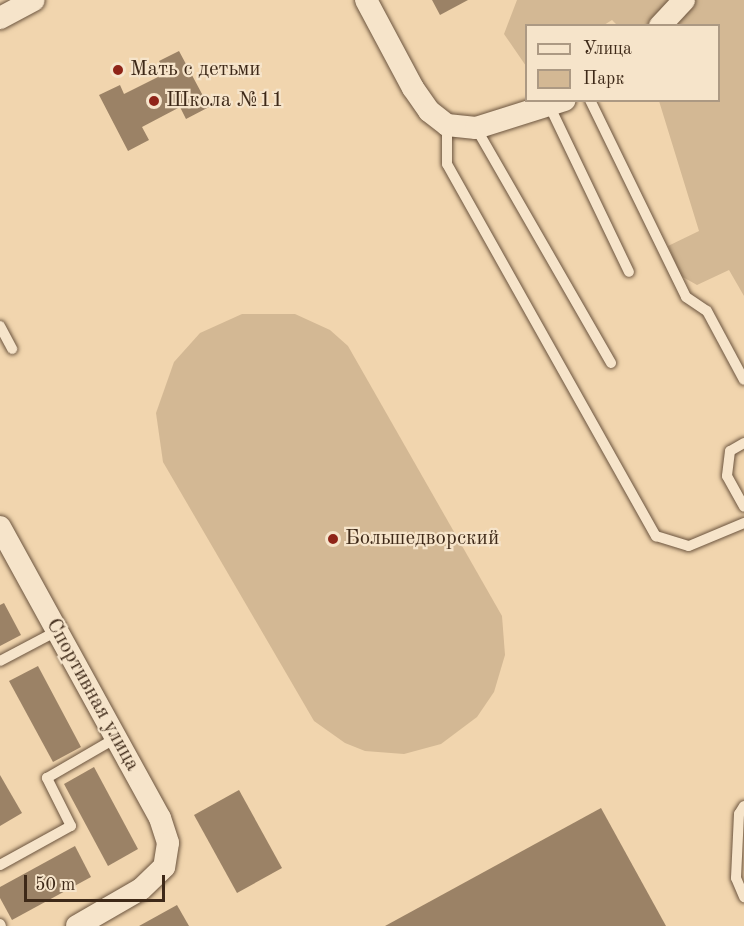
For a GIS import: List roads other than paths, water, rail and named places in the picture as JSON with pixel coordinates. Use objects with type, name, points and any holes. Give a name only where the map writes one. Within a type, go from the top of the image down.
[{"type":"street","points":[[0,18],[34,0]]},
{"type":"street","points":[[366,0],[413,88],[429,111],[447,125],[476,128],[557,103]]},
{"type":"street","points":[[662,24],[684,0]]},
{"type":"street","name":"Спортивная улица","points":[[0,527],[160,818],[168,843],[164,867],[141,889],[77,926]]},
{"type":"lane","points":[[591,102],[686,297],[707,311],[744,380]]},
{"type":"lane","points":[[557,103],[629,272]]},
{"type":"lane","points":[[447,125],[447,164],[656,536],[689,546],[744,523]]},
{"type":"lane","points":[[476,128],[611,363]]},
{"type":"lane","points":[[0,326],[12,349]]},
{"type":"lane","points":[[744,443],[730,451],[727,476],[744,507]]},
{"type":"lane","points":[[0,661],[57,631]]},
{"type":"lane","points":[[0,865],[71,826],[46,778],[116,738]]},
{"type":"lane","points":[[744,806],[739,814],[736,878],[744,897]]},
{"type":"place","name":"Мать с детьми","points":[[118,70]]},
{"type":"place","name":"Школа №11","points":[[154,101]]},
{"type":"place","name":"Большедворский","points":[[333,539]]}]
